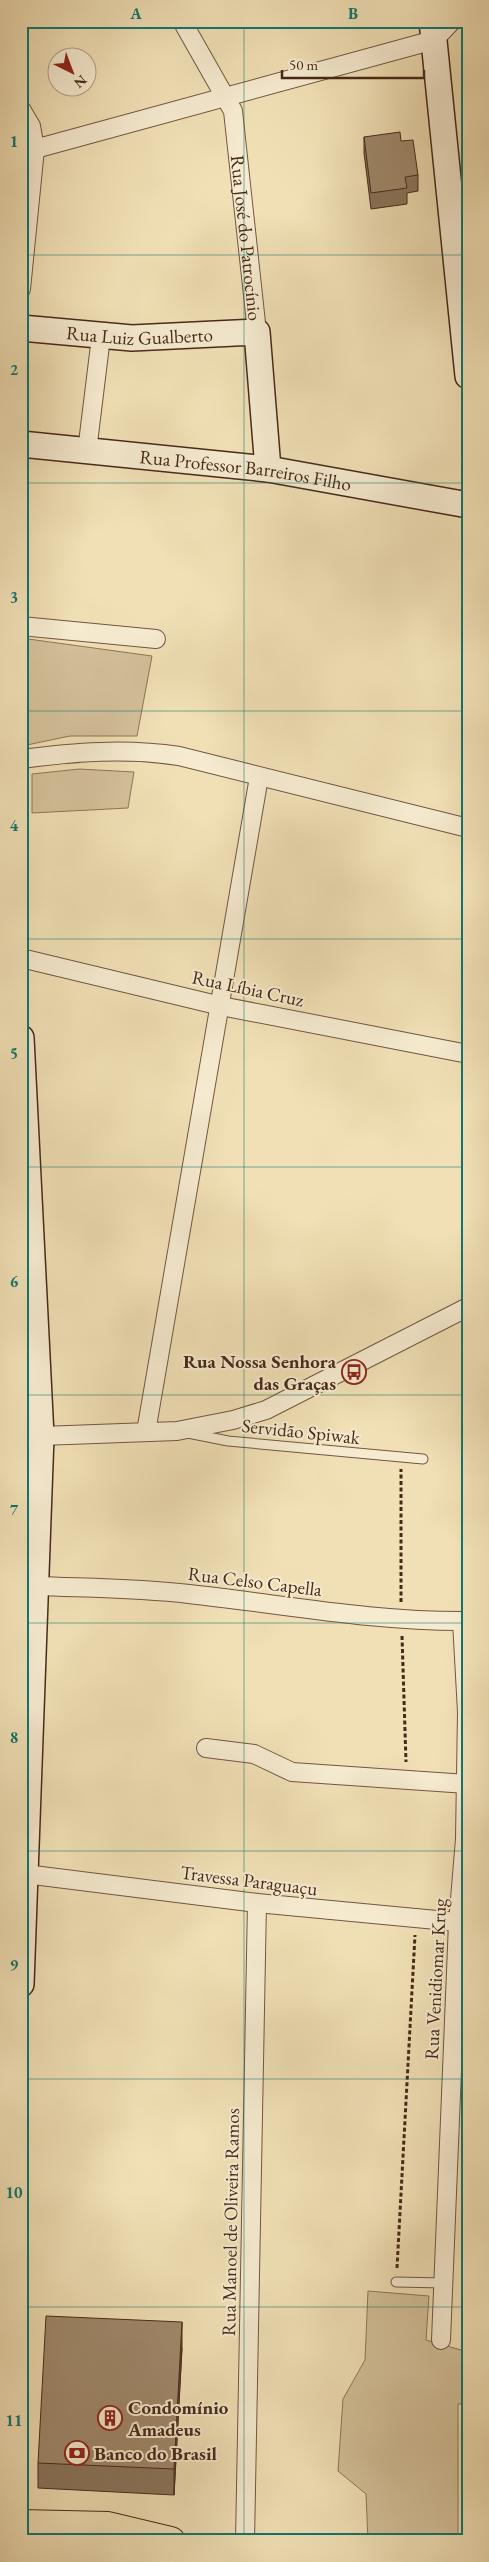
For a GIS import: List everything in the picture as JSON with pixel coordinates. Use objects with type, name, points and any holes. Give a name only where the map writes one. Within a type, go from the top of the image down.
[{"type":"main road","points":[[21,2524],[108,2526],[171,2541]]},
{"type":"street","name":"Rua José do Patrocínio","points":[[182,21],[233,110],[257,332],[268,469]]},
{"type":"street","points":[[35,148],[226,96],[433,31],[452,21]]},
{"type":"street","points":[[433,31],[463,266],[468,376]]},
{"type":"street","points":[[21,109],[31,126],[35,148],[21,289]]},
{"type":"street","name":"Rua Luiz Gualberto","points":[[21,328],[101,337],[151,338],[257,332]]},
{"type":"street","points":[[88,451],[101,337]]},
{"type":"street","name":"Rua Professor Barreiros Filho","points":[[21,444],[268,469],[468,505]]},
{"type":"street","points":[[21,626],[156,639]]},
{"type":"street","points":[[21,759],[98,750],[144,751],[179,756],[468,828]]},
{"type":"street","points":[[146,1432],[259,777]]},
{"type":"street","name":"Rua Líbia Cruz","points":[[21,958],[221,1006],[468,1054]]},
{"type":"street","points":[[21,1038],[29,1357],[41,1436],[38,1586],[25,1761],[25,1874],[21,1984]]},
{"type":"street","points":[[41,1436],[176,1431],[233,1420],[266,1410],[468,1307]]},
{"type":"street","name":"Rua Celso Capella","points":[[38,1586],[187,1594],[292,1608],[401,1618],[465,1621]]},
{"type":"street","name":"Rua Venidiomar Krug","points":[[441,2340],[463,1923],[467,1712],[465,1621]]},
{"type":"street","points":[[206,1748],[254,1754],[292,1772],[466,1784]]},
{"type":"street","name":"Travessa Paraguaçu","points":[[25,1874],[257,1903],[463,1923]]},
{"type":"street","name":"Rua Manoel de Oliveira Ramos","points":[[245,2541],[257,1903]]},
{"type":"lane","name":"Servidão Spiwak","points":[[176,1431],[218,1440],[423,1459]]},
{"type":"lane","points":[[396,2282],[444,2283]]},
{"type":"path","points":[[401,1457],[401,1593]]},
{"type":"path","points":[[401,1618],[407,1780]]},
{"type":"path","points":[[396,2282],[416,1919]]},
{"type":"shaded area","points":[[21,638],[152,656],[137,736],[70,736],[22,746]]},
{"type":"shaded area","points":[[79,769],[134,772],[128,808],[32,813],[32,774]]},
{"type":"shaded area","points":[[368,2291],[429,2296],[426,2340],[468,2352],[468,2403],[458,2404],[458,2541],[368,2541],[366,2494],[338,2471],[343,2399],[365,2360]]},
{"type":"building","points":[[400,132],[401,141],[413,140],[418,175],[405,177],[407,188],[371,193],[364,137]]},
{"type":"building","name":"Condomínio Amadeus","points":[[46,2316],[182,2322],[174,2469],[38,2463]]},
{"type":"place","name":"Rua Nossa Senhora das Graças","points":[[354,1372]]},
{"type":"place","name":"Condomínio Amadeus","points":[[110,2418]]},
{"type":"place","name":"Banco do Brasil","points":[[77,2453]]}]
